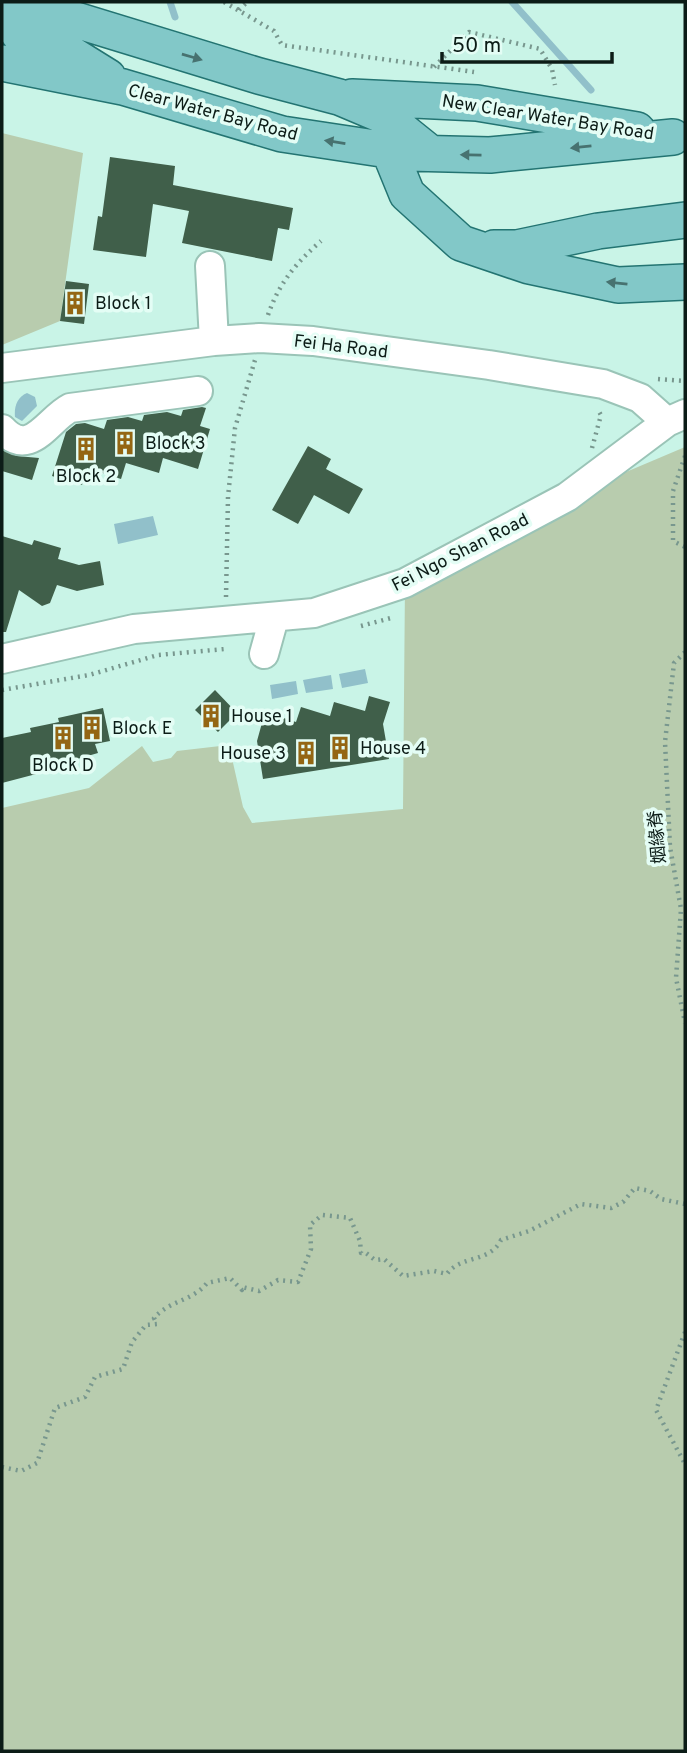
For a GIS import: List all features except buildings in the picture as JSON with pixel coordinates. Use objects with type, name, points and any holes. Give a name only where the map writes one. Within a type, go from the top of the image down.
[{"type":"main road","points":[[5,2],[4,11],[19,34],[63,49],[123,87]]},
{"type":"main road","points":[[16,2],[127,37],[339,97],[384,116],[430,153],[437,188],[431,214]]},
{"type":"main road","points":[[106,2],[127,37]]},
{"type":"main road","name":"Clear Water Bay Road","points":[[2,63],[123,87],[282,134],[389,150]]},
{"type":"main road","name":"New Clear Water Bay Road","points":[[339,97],[386,96],[477,103],[679,137]]},
{"type":"main road","name":"New Clear Water Bay Road","points":[[389,150],[490,155],[679,137]]},
{"type":"main road","points":[[389,150],[407,194],[431,214],[450,236],[476,249],[529,265],[618,285],[685,282]]},
{"type":"main road","points":[[476,249],[517,248],[598,231],[683,221]]},
{"type":"street","points":[[210,266],[214,341]]},
{"type":"street","name":"Fei Ha Road","points":[[2,368],[214,341],[260,338],[313,341],[591,382],[640,398],[676,418]]},
{"type":"street","points":[[2,429],[19,439],[32,439],[43,434],[59,414],[70,408],[198,391]]},
{"type":"street","name":"Fei Ngo Shan Road","points":[[2,659],[134,629],[224,623],[268,639],[314,613],[405,583],[567,497],[676,418]]},
{"type":"path","points":[[224,2],[274,30],[282,45],[483,74]]},
{"type":"path","points":[[239,10],[247,2]]},
{"type":"path","points":[[434,66],[469,32],[540,49],[552,69],[555,85],[543,83]]},
{"type":"path","points":[[267,317],[275,294],[294,265],[321,241]]},
{"type":"path","points":[[224,623],[228,497],[235,428],[255,359]]},
{"type":"path","points":[[242,360],[267,359]]},
{"type":"path","points":[[591,451],[601,415],[595,403]]},
{"type":"path","points":[[685,456],[673,491],[673,541],[685,547]]},
{"type":"path","points":[[355,628],[391,618]]},
{"type":"path","points":[[2,690],[89,675],[158,655],[268,639]]},
{"type":"path","name":"姻緣脊","points":[[685,652],[674,663],[666,742],[670,847],[681,909],[676,978],[685,1023]]},
{"type":"path","points":[[2,1467],[21,1471],[37,1463],[55,1408],[85,1397],[94,1377],[123,1369],[132,1342],[146,1325],[157,1324],[154,1318],[169,1305],[198,1295],[207,1283],[230,1278],[242,1290],[242,1287],[259,1291],[278,1280],[298,1282],[310,1249],[310,1225],[322,1214],[350,1218],[360,1241],[360,1252],[366,1252],[375,1260],[384,1259],[403,1276],[434,1271],[447,1274],[453,1265],[483,1257],[497,1247],[501,1240],[528,1231],[580,1204],[611,1208],[623,1202],[635,1188],[650,1191],[661,1199],[685,1204]]},
{"type":"path","points":[[685,1332],[656,1410],[685,1464]]},
{"type":"green space","points":[[2,133],[83,153],[60,321],[2,345]]},
{"type":"green space","points":[[685,447],[685,1751],[2,1751],[2,808],[89,788],[142,746],[153,762],[171,758],[177,751],[229,745],[243,807],[252,823],[403,809],[405,583],[567,497]]},
{"type":"water","points":[[27,393],[35,397],[37,406],[22,421],[15,417],[15,410],[19,400]]},
{"type":"water","points":[[153,516],[158,535],[118,544],[114,524]]},
{"type":"water","points":[[365,669],[368,683],[342,688],[339,674]]},
{"type":"water","points":[[331,675],[333,689],[306,693],[303,680]]},
{"type":"water","points":[[296,681],[298,694],[272,699],[270,685]]},
{"type":"waterway","points":[[170,2],[175,17]]},
{"type":"waterway","points":[[512,2],[591,90]]},
{"type":"place","name":"Block 1","points":[[75,303]]},
{"type":"place","name":"Block 3","points":[[125,443]]},
{"type":"place","name":"Block 2","points":[[86,449]]},
{"type":"place","name":"House 1","points":[[211,716]]},
{"type":"place","name":"Block E","points":[[92,728]]},
{"type":"place","name":"Block D","points":[[63,738]]},
{"type":"place","name":"House 4","points":[[340,748]]},
{"type":"place","name":"House 3","points":[[306,753]]}]
